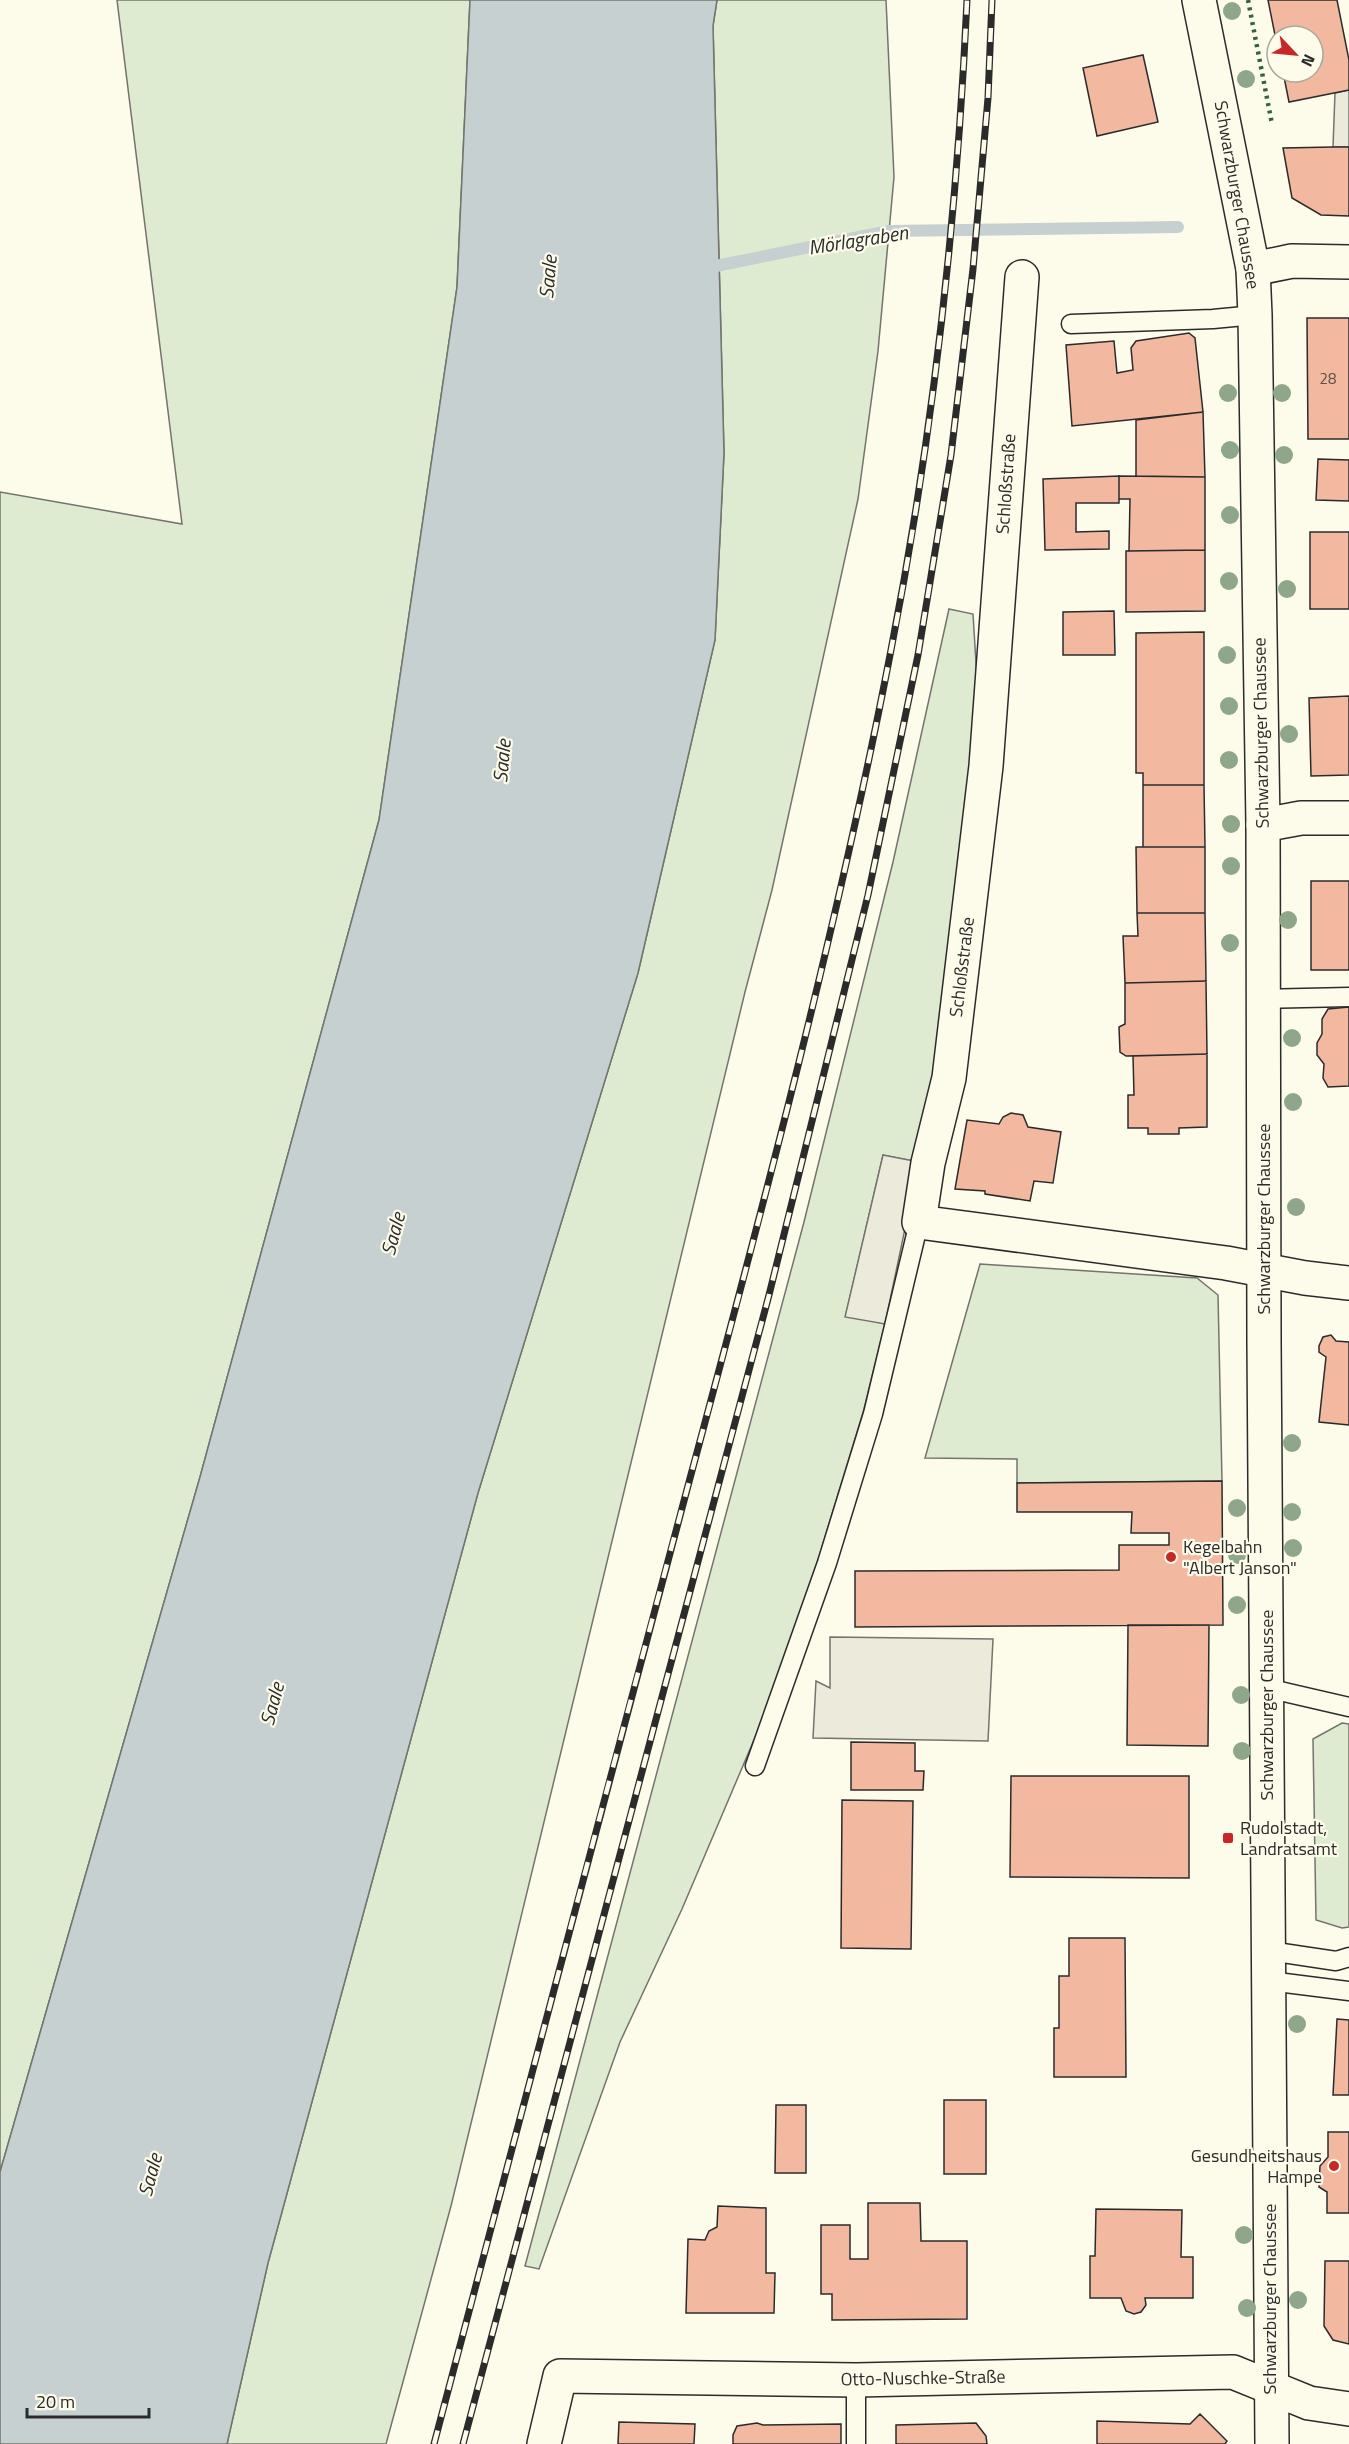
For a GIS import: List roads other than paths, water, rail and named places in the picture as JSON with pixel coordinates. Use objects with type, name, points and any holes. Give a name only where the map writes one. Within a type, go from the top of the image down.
[{"type":"main road","name":"Schwarzburger Chaussee","points":[[1199,0],[1253,269],[1255,315],[1263,825],[1272,2444]]},
{"type":"main road","points":[[1253,269],[1292,261],[1349,262]]},
{"type":"main road","name":"Schloßstraße","points":[[919,1222],[928,1164],[949,1078],[986,766],[1022,277]]},
{"type":"main road","points":[[1263,825],[1301,818],[1349,818]]},
{"type":"main road","points":[[919,1222],[1226,1263],[1305,1278],[1349,1283]]},
{"type":"main road","name":"Otto-Nuschke-Straße","points":[[544,2444],[560,2376],[856,2380],[1233,2372],[1309,2403],[1349,2409]]},
{"type":"lane","points":[[1071,324],[1213,319],[1255,315]]},
{"type":"lane","points":[[1264,999],[1349,997]]},
{"type":"lane","points":[[755,1766],[827,1563],[870,1425],[919,1222]]},
{"type":"lane","points":[[1267,1688],[1349,1707]]},
{"type":"lane","points":[[1269,1966],[1349,1957]]},
{"type":"lane","points":[[1269,1966],[1349,1991]]},
{"type":"lane","points":[[856,2380],[856,2444]]},
{"type":"water","name":"Saale","points":[[470,0],[717,0],[713,26],[724,453],[715,640],[638,973],[478,1493],[268,2263],[227,2444],[0,2444],[0,2172],[200,1477],[379,820],[457,287]]},
{"type":"waterway","name":"Mörlagraben","points":[[706,268],[889,231],[1178,227]]},
{"type":"railway","points":[[434,2444],[798,1068],[870,755],[906,569],[931,407],[950,245],[967,0]]},
{"type":"railway","points":[[463,2444],[769,1295],[868,895],[918,655],[951,455],[973,269],[988,98],[992,0]]},
{"type":"place","name":"Kegelbahn \"Albert Janson\"","points":[[1171,1557]]},
{"type":"place","name":"Rudolstadt, Landratsamt","points":[[1228,1838]]},
{"type":"place","name":"Gesundheitshaus Hampe","points":[[1334,2166]]}]
